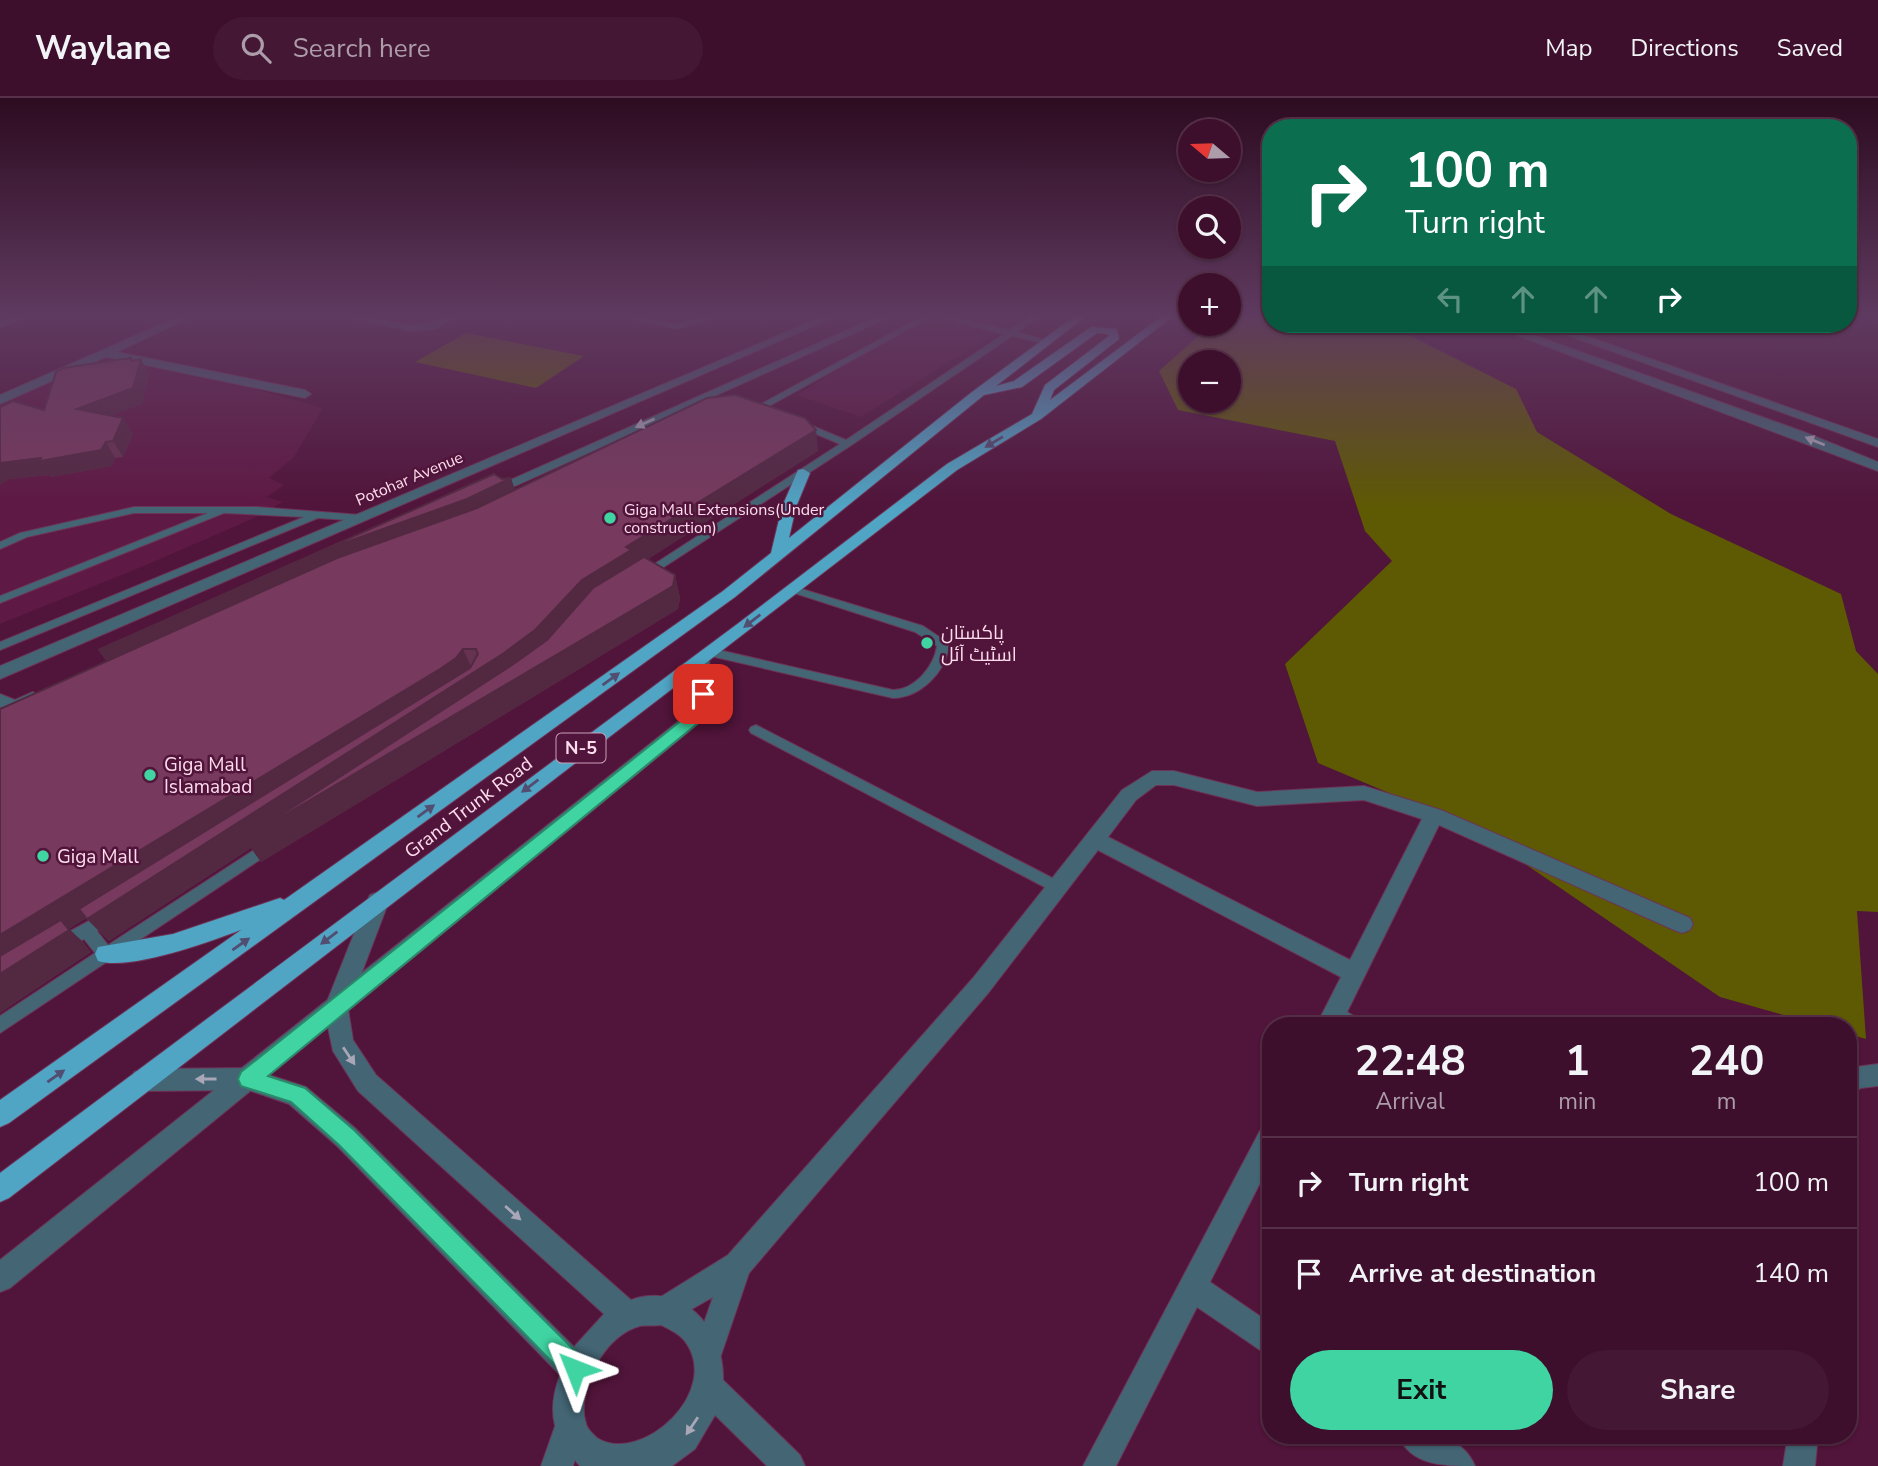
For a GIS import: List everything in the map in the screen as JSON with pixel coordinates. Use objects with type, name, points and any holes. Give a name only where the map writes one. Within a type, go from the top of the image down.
[{"type":"highway","name":"Grand Trunk Road","points":[[0,1115],[729,594],[995,380]]},
{"type":"highway","points":[[976,394],[1018,384],[1024,380]]},
{"type":"highway","points":[[1037,416],[1049,388],[1060,380]]},
{"type":"highway","name":"Grand Trunk Road","points":[[0,1189],[952,467],[1037,416],[1084,380]]},
{"type":"highway","points":[[778,554],[789,507],[803,473]]},
{"type":"highway","points":[[106,954],[132,953],[221,929],[305,898]]},
{"type":"street","points":[[0,400],[45,380]]},
{"type":"street","points":[[236,380],[305,394]]},
{"type":"street","name":"Potohar Avenue","points":[[0,673],[683,380]]},
{"type":"street","points":[[471,501],[743,380]]},
{"type":"street","points":[[1647,380],[1878,467]]},
{"type":"street","points":[[1700,380],[1878,443]]},
{"type":"street","points":[[0,1278],[693,719],[703,694],[705,656]]},
{"type":"street","points":[[5,707],[53,690]]},
{"type":"street","points":[[664,1311],[738,1265],[981,985],[1129,795],[1152,778],[1174,778],[1257,799],[1364,793],[1434,815],[1682,924]]},
{"type":"street","points":[[1339,1017],[1355,972],[1434,815]]},
{"type":"street","points":[[1094,839],[1355,972]]},
{"type":"street","points":[[378,901],[336,1009],[341,1043],[367,1083],[628,1315]]},
{"type":"street","points":[[1857,1077],[1878,1075]]},
{"type":"street","points":[[143,1080],[248,1079],[298,1095],[346,1138],[575,1369]]},
{"type":"street","points":[[1099,1466],[1262,1154]]},
{"type":"street","points":[[623,1466],[671,1460],[700,1414],[709,1388],[708,1354],[738,1265]]},
{"type":"street","points":[[1193,1288],[1262,1335]]},
{"type":"street","points":[[556,1466],[571,1423],[570,1389],[575,1369],[589,1346],[607,1328],[628,1315],[664,1311],[680,1317],[693,1328],[708,1354]]},
{"type":"street","points":[[709,1388],[789,1466]]},
{"type":"street","points":[[571,1423],[580,1444],[592,1457],[613,1466]]},
{"type":"street","points":[[1426,1444],[1459,1466]]},
{"type":"street","points":[[1799,1466],[1802,1444]]},
{"type":"lane","points":[[770,414],[751,408],[805,380]]},
{"type":"lane","points":[[629,584],[803,473],[939,380]]},
{"type":"lane","points":[[783,418],[847,444]]},
{"type":"lane","points":[[0,546],[24,535],[134,510],[227,509],[361,518]]},
{"type":"lane","points":[[0,600],[227,509]]},
{"type":"lane","points":[[0,646],[315,516]]},
{"type":"lane","points":[[705,656],[886,694],[903,694],[927,677],[943,651],[943,645],[919,629],[792,589]]},
{"type":"lane","points":[[756,730],[1057,887]]},
{"type":"lane","points":[[0,1026],[279,839]]},
{"type":"lane","points":[[42,957],[120,909]]},
{"type":"lane","points":[[86,930],[106,954]]},
{"type":"shaded area","points":[[52,380],[210,380],[323,408],[294,457],[269,478],[284,485],[266,497],[283,502],[252,519],[144,566],[0,624],[0,404]]},
{"type":"shaded area","points":[[498,380],[548,380],[536,388]]},
{"type":"shaded area","points":[[821,380],[921,380],[861,417],[797,395]]},
{"type":"shaded area","points":[[1163,380],[1178,380],[1178,410]]},
{"type":"shaded area","points":[[1241,380],[1498,380],[1516,389],[1537,432],[1671,514],[1841,594],[1856,651],[1878,674],[1878,912],[1857,911],[1866,1039],[1857,1036],[1857,1017],[1791,1017],[1720,997],[1474,829],[1318,763],[1285,664],[1392,561],[1365,531],[1335,441],[1193,413],[1241,413]]},
{"type":"building","points":[[54,380],[135,380],[133,388],[77,409],[123,418],[113,441],[106,442],[101,450],[40,461],[41,458],[0,463],[0,407],[13,401],[44,410]]},
{"type":"building","points":[[735,395],[805,418],[816,430],[626,547],[631,550],[582,580],[535,630],[504,653],[87,919],[79,909],[470,668],[478,654],[476,649],[463,649],[456,658],[440,669],[0,935],[0,709],[337,558],[477,508],[707,398]]},
{"type":"building","points":[[494,474],[502,479],[511,478],[467,499],[327,549],[98,650]]},
{"type":"building","points":[[644,557],[675,575],[673,586],[244,839],[515,663],[547,640],[593,588]]},
{"type":"building","points":[[61,920],[69,930],[0,974],[0,956]]},
{"type":"place","name":"Giga Mall Extensions(Under construction)","points":[[610,518]]},
{"type":"place","name":"پاکستان اسٹیٹ آئل","points":[[927,643]]},
{"type":"place","name":"Giga Mall Islamabad","points":[[150,775]]},
{"type":"place","name":"Giga Mall","points":[[43,856]]},
{"type":"route","points":[[575,1369],[346,1138],[298,1095],[248,1079],[693,719],[703,694]]}]
